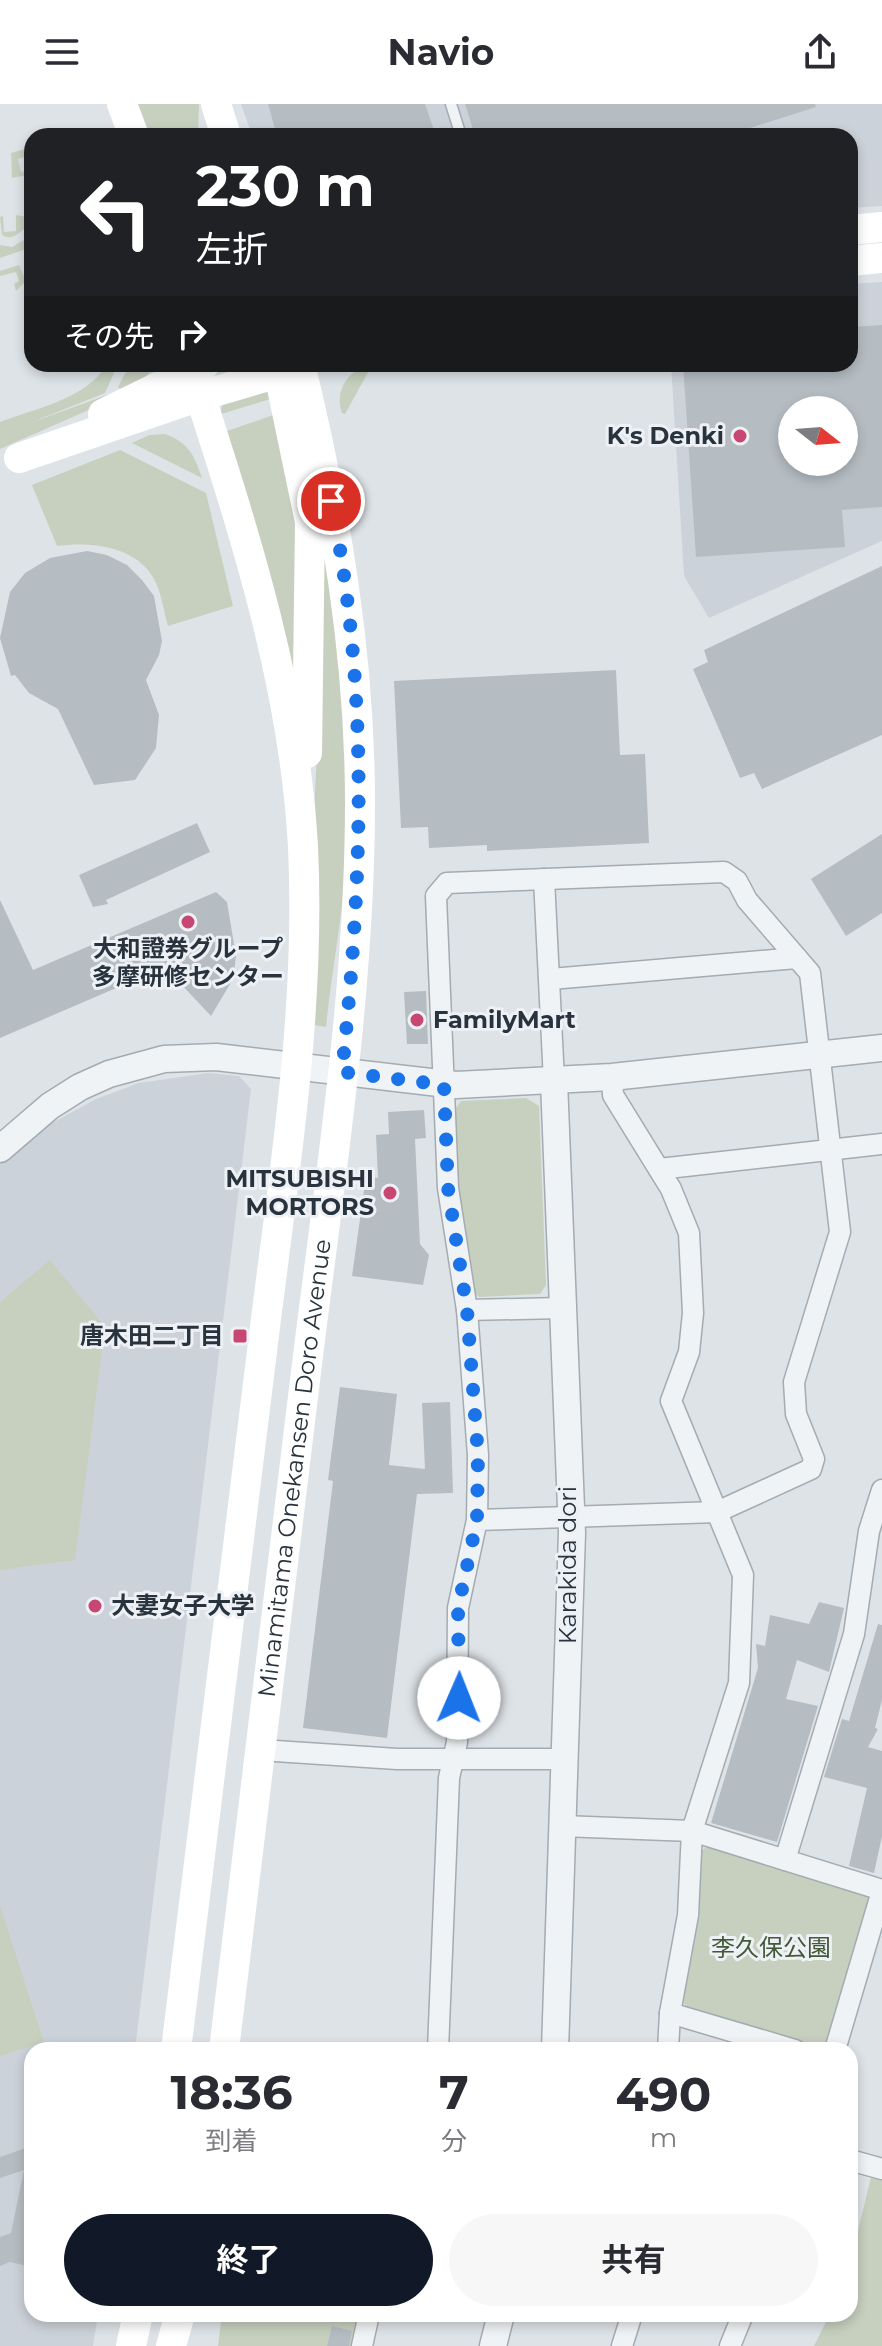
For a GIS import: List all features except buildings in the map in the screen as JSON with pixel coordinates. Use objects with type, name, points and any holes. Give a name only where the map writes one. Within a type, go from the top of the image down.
[{"type":"main road","points":[[108,104],[115,128]]},
{"type":"main road","points":[[122,104],[131,128]]},
{"type":"main road","points":[[858,229],[882,227]]},
{"type":"main road","points":[[858,260],[882,258]]},
{"type":"main road","points":[[9,462],[201,375],[231,372]]},
{"type":"main road","points":[[291,372],[311,545],[310,681],[303,847]]},
{"type":"main road","name":"Minamitama Onekansen Doro Avenue","points":[[225,2042],[342,1072],[359,877],[360,798],[354,668],[335,517],[292,372]]},
{"type":"main road","name":"Minamitama Onekansen Doro Avenue","points":[[177,2042],[297,1067],[303,971],[303,847],[287,711],[267,616],[201,375]]},
{"type":"main road","points":[[131,2346],[136,2322]]},
{"type":"main road","points":[[171,2346],[178,2322]]},
{"type":"main road","points":[[188,2346],[191,2322]]},
{"type":"street","points":[[438,2042],[449,1778],[460,1676],[458,1608],[477,1520],[478,1455],[467,1310],[448,1188],[436,896],[447,883],[724,872],[737,881],[747,900],[810,973],[840,1232],[794,1382],[796,1414],[814,1459],[811,1469],[717,1512],[477,1520]]},
{"type":"street","points":[[544,879],[554,1081]]},
{"type":"street","points":[[551,979],[797,958]]},
{"type":"street","points":[[0,1149],[50,1106],[80,1087],[138,1065],[194,1056],[444,1085],[612,1077],[882,1048]]},
{"type":"street","points":[[612,1077],[613,1095],[671,1189],[689,1233],[689,1352],[671,1401],[743,1575],[739,1683],[692,1831],[688,1915],[670,2013],[668,2042]]},
{"type":"street","name":"Karakida dori","points":[[554,1081],[571,1516],[555,2042]]},
{"type":"street","points":[[659,1169],[882,1144]]},
{"type":"street","points":[[467,1310],[562,1308]]},
{"type":"street","points":[[785,1860],[854,1634],[873,1561],[882,1490]]},
{"type":"street","points":[[260,1750],[397,1759],[564,1759]]},
{"type":"street","points":[[562,1826],[692,1831],[882,1890],[837,2042]]},
{"type":"street","points":[[670,2013],[768,2042]]},
{"type":"street","points":[[858,2162],[882,2169]]},
{"type":"street","points":[[362,2346],[367,2322]]},
{"type":"street","points":[[493,2346],[499,2322]]},
{"type":"street","points":[[622,2346],[630,2322]]},
{"type":"street","points":[[730,2346],[740,2322]]},
{"type":"lane","points":[[451,104],[458,128]]},
{"type":"shaded area","points":[[241,104],[882,104],[882,206],[858,208],[858,128],[249,128]]},
{"type":"shaded area","name":"K's Denki","points":[[882,282],[882,541],[709,618],[684,576],[671,372],[858,372],[858,284]]},
{"type":"shaded area","name":"大妻女子大学","points":[[208,1073],[239,1076],[251,1089],[136,2042],[24,2042],[24,2322],[97,2322],[93,2346],[0,2346],[0,1162],[34,1133],[96,1099],[139,1083]]},
{"type":"green space","points":[[130,104],[199,104],[198,128],[141,128]]},
{"type":"green space","points":[[24,149],[24,157],[18,159],[24,176],[12,178],[11,153]]},
{"type":"green space","points":[[16,215],[24,216],[24,229],[10,237],[2,235],[0,217],[3,216],[4,232],[16,231]]},
{"type":"green space","points":[[24,240],[24,250],[0,258],[0,245],[12,247]]},
{"type":"green space","points":[[19,265],[24,283],[16,291],[14,284],[19,281],[16,272],[0,276],[0,271]]},
{"type":"green space","points":[[101,372],[114,372],[105,393],[30,423],[107,395],[109,401],[0,449],[0,422],[60,401]]},
{"type":"green space","points":[[126,372],[150,372],[143,380],[122,391],[118,387]]},
{"type":"green space","points":[[355,372],[368,372],[345,414],[342,413],[340,397]]},
{"type":"green space","points":[[266,390],[274,398],[221,414],[222,404]]},
{"type":"green space","points":[[276,414],[298,519],[297,690],[227,431]]},
{"type":"green space","points":[[165,434],[180,441],[190,451],[202,478],[132,443],[149,435]]},
{"type":"green space","points":[[120,450],[206,493],[233,606],[168,626],[156,583],[139,561],[99,546],[57,546],[32,485]]},
{"type":"green space","points":[[323,530],[342,699],[347,827],[344,890],[326,1027],[314,1025],[312,851],[320,694]]},
{"type":"green space","points":[[526,1098],[539,1106],[546,1285],[540,1294],[479,1297],[470,1288],[458,1201],[454,1111],[461,1101]]},
{"type":"green space","points":[[50,1260],[105,1327],[75,1560],[0,1570],[0,1302]]},
{"type":"green space","name":"李久保公園","points":[[711,1844],[870,1893],[826,2042],[797,2042],[688,2009],[681,1999],[698,1853]]},
{"type":"green space","points":[[0,1906],[44,2042],[24,2042],[24,2048],[0,2056]]},
{"type":"green space","points":[[871,2177],[882,2180],[882,2346],[814,2346],[826,2322],[858,2322],[858,2231]]},
{"type":"green space","points":[[221,2322],[357,2322],[351,2346],[218,2346]]},
{"type":"place","name":"K's Denki","points":[[740,436]]},
{"type":"place","name":"大和證券グループ 多摩研修センター","points":[[188,922]]},
{"type":"place","name":"FamilyMart","points":[[417,1020]]},
{"type":"place","name":"MITSUBISHI MORTORS","points":[[390,1193]]},
{"type":"place","name":"唐木田二丁目","points":[[240,1336]]},
{"type":"place","name":"大妻女子大学","points":[[95,1606]]},
{"type":"route","points":[[331,501],[346,590],[354,668],[360,798],[355,953],[342,1072],[444,1085],[448,1188],[467,1310],[478,1455],[477,1520],[458,1608],[459,1698]]}]
